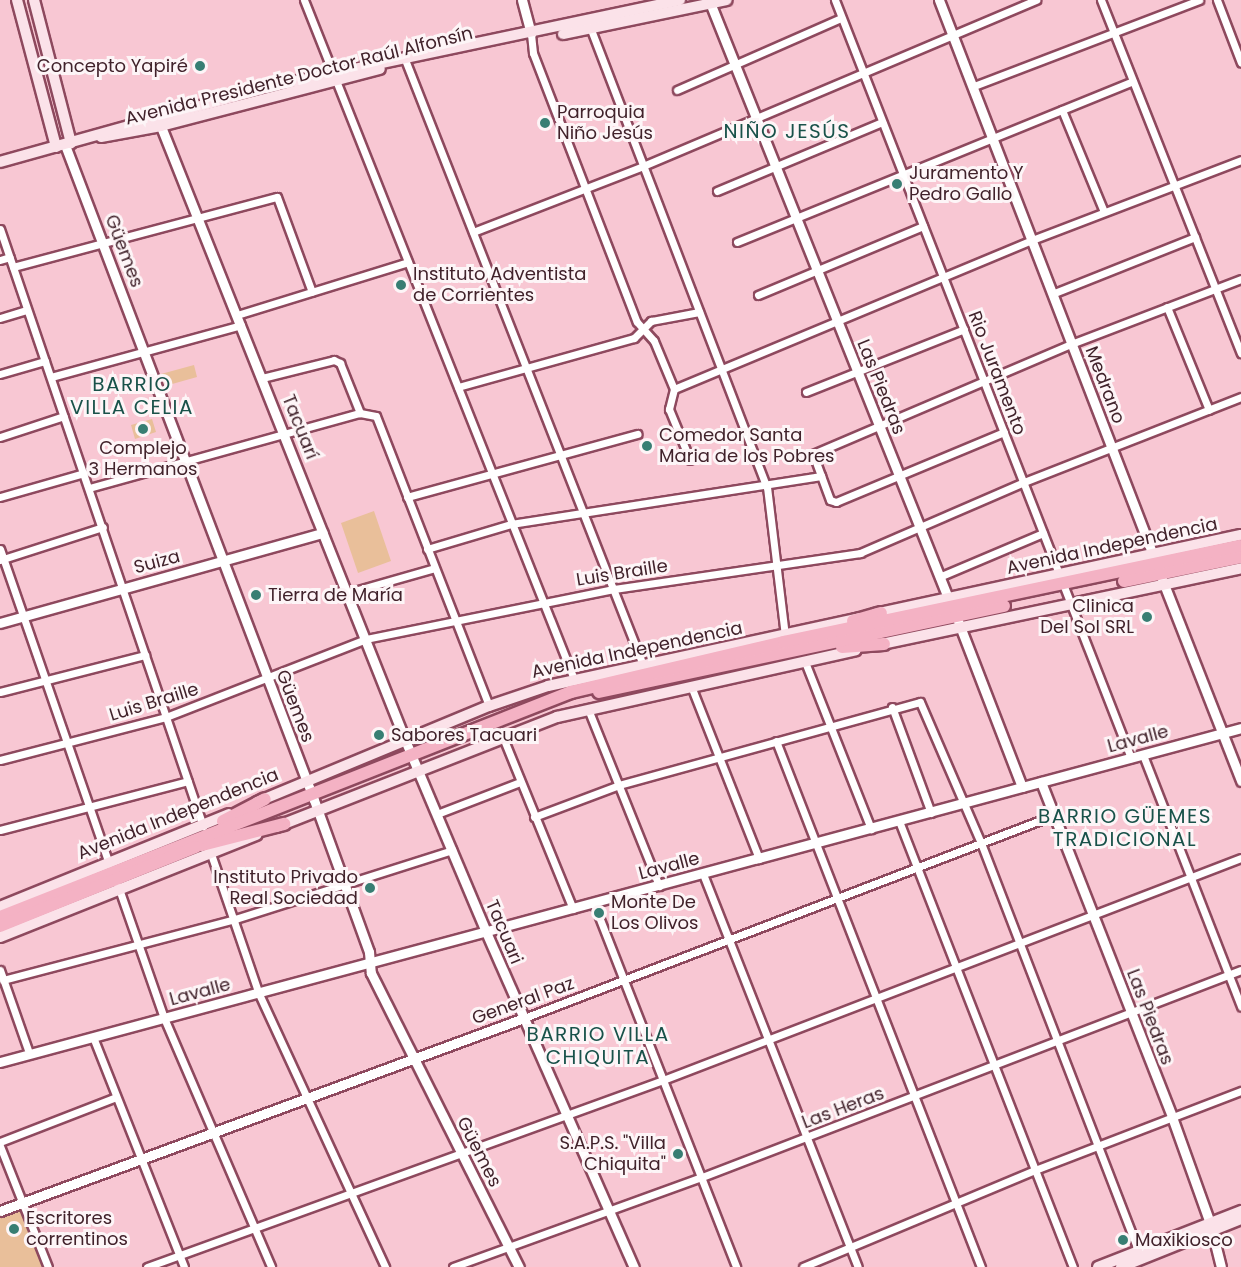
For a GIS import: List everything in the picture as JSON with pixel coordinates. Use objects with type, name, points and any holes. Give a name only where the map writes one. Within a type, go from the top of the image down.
[{"type":"highway","name":"Avenida Independencia","points":[[1158,570],[1241,546]]},
{"type":"highway","name":"Avenida Independencia","points":[[414,760],[571,692],[786,643],[954,613],[1065,584],[1241,557]]},
{"type":"highway","points":[[786,643],[881,613]]},
{"type":"highway","name":"Avenida Independencia","points":[[0,926],[180,844],[414,760],[513,718],[586,695],[786,643]]},
{"type":"highway","points":[[786,643],[884,644]]},
{"type":"highway","points":[[662,661],[729,656]]},
{"type":"highway","name":"Avenida Independencia","points":[[0,917],[201,845],[312,796]]},
{"type":"highway","points":[[180,844],[265,799]]},
{"type":"highway","points":[[201,845],[284,824]]},
{"type":"main road","points":[[17,0],[64,145]]},
{"type":"main road","points":[[34,0],[64,145]]},
{"type":"main road","name":"Avenida Presidente Doctor Raúl Alfonsín","points":[[0,162],[89,138],[115,137],[159,122],[405,60],[589,25],[675,3],[727,0]]},
{"type":"main road","name":"Avenida Independencia","points":[[881,613],[954,613],[1073,604],[1241,536]]},
{"type":"main road","name":"Avenida Independencia","points":[[1158,570],[1241,568]]},
{"type":"main road","name":"Avenida Independencia","points":[[414,760],[588,709],[884,644],[954,613],[1065,584]]},
{"type":"main road","name":"Avenida Independencia","points":[[0,907],[114,875],[211,854],[284,824],[312,796],[405,740],[489,706],[574,679],[643,664],[786,643]]},
{"type":"main road","name":"Avenida Independencia","points":[[0,937],[203,826],[265,799],[312,796]]},
{"type":"main road","points":[[1098,1267],[1140,1255],[1241,1211]]},
{"type":"main road","points":[[1211,1226],[1241,1219]]},
{"type":"main road","points":[[1121,1267],[1140,1255]]},
{"type":"street","points":[[304,0],[574,679]]},
{"type":"street","points":[[522,0],[533,53],[586,189],[642,330],[654,341],[674,389],[669,408],[690,460]]},
{"type":"street","name":"Rio Juramento","points":[[835,0],[1043,533],[1073,604],[1131,758]]},
{"type":"street","name":"Medrano","points":[[939,0],[1241,781]]},
{"type":"street","points":[[472,232],[643,166],[1036,0]]},
{"type":"street","points":[[1101,0],[1241,353]]},
{"type":"street","points":[[974,86],[1113,30],[1199,0]]},
{"type":"street","points":[[1217,0],[1237,40],[1241,63]]},
{"type":"street","name":"Las Piedras","points":[[709,2],[1022,787]]},
{"type":"street","points":[[677,90],[842,18]]},
{"type":"street","points":[[589,25],[767,487],[786,643]]},
{"type":"street","points":[[405,60],[643,664]]},
{"type":"street","points":[[737,242],[1134,81]]},
{"type":"street","points":[[1062,110],[1104,212]]},
{"type":"street","name":"Tacuarí","points":[[159,122],[405,740]]},
{"type":"street","points":[[717,191],[882,122]]},
{"type":"street","name":"Güemes","points":[[64,145],[312,796],[345,886],[370,963],[371,973],[519,1267]]},
{"type":"street","points":[[674,389],[1032,240],[1241,160]]},
{"type":"street","points":[[13,267],[277,197],[312,292]]},
{"type":"street","points":[[758,295],[923,226]]},
{"type":"street","points":[[0,229],[203,826]]},
{"type":"street","points":[[1052,294],[1195,237]]},
{"type":"street","points":[[0,260],[10,257]]},
{"type":"street","points":[[51,376],[144,351],[239,320],[312,292],[408,262]]},
{"type":"street","points":[[1004,432],[836,502],[831,500],[813,454],[816,450],[1071,344],[1241,279]]},
{"type":"street","points":[[1167,307],[1209,410]]},
{"type":"street","points":[[0,318],[27,310]]},
{"type":"street","points":[[458,387],[634,338],[651,321],[699,312]]},
{"type":"street","points":[[806,392],[964,329]]},
{"type":"street","points":[[262,378],[329,359],[340,363],[360,413]]},
{"type":"street","points":[[0,374],[45,362]]},
{"type":"street","name":"Luis Braille","points":[[0,760],[166,717],[366,639],[455,619],[614,589],[860,553],[1024,482],[1241,397]]},
{"type":"street","points":[[89,488],[360,413],[370,413],[376,416],[489,706]]},
{"type":"street","points":[[0,437],[64,416]]},
{"type":"street","points":[[407,497],[638,434]]},
{"type":"street","points":[[0,497],[84,472]]},
{"type":"street","points":[[427,549],[511,524],[767,487],[821,476]]},
{"type":"street","points":[[2,559],[103,527]]},
{"type":"street","name":"Suiza","points":[[0,623],[323,533]]},
{"type":"street","points":[[939,577],[1043,533]]},
{"type":"street","points":[[0,549],[87,806],[114,875],[164,1018],[271,1267]]},
{"type":"street","points":[[347,593],[435,568]]},
{"type":"street","points":[[0,692],[145,655]]},
{"type":"street","points":[[805,662],[871,829]]},
{"type":"street","points":[[691,686],[759,859]]},
{"type":"street","points":[[534,817],[619,785],[892,707],[920,702],[961,804],[981,843],[1140,1255]]},
{"type":"street","points":[[892,707],[931,813]]},
{"type":"street","points":[[588,709],[659,886]]},
{"type":"street","name":"Lavalle","points":[[0,1062],[817,844],[1241,728]]},
{"type":"street","points":[[502,735],[573,909]]},
{"type":"street","name":"Tacuari","points":[[405,740],[486,932],[569,1115],[634,1267]]},
{"type":"street","points":[[776,741],[981,1267]]},
{"type":"street","points":[[1143,755],[1241,1007]]},
{"type":"street","points":[[0,830],[188,781]]},
{"type":"street","points":[[437,814],[520,782]]},
{"type":"street","name":"Las Piedras","points":[[1041,782],[1172,1117],[1211,1226],[1221,1267]]},
{"type":"street","name":"General Paz","points":[[0,1211],[211,1130],[625,982],[1054,815]]},
{"type":"street","points":[[899,821],[1072,1267]]},
{"type":"street","points":[[3,980],[234,919],[345,886],[452,850]]},
{"type":"street","points":[[211,854],[259,994],[385,1267]]},
{"type":"street","points":[[147,1267],[462,1155],[663,1080],[1241,858]]},
{"type":"street","points":[[703,874],[858,1267]]},
{"type":"street","points":[[594,904],[736,1267]]},
{"type":"street","points":[[0,970],[29,1053]]},
{"type":"street","name":"Las Heras","points":[[453,1267],[807,1138],[1241,970]]},
{"type":"street","points":[[93,1037],[184,1267]]},
{"type":"street","points":[[803,1267],[1035,1170],[1241,1091]]},
{"type":"street","points":[[48,1267],[0,1144],[116,1097]]},
{"type":"shaded area","points":[[194,365],[197,377],[165,386],[161,374]]},
{"type":"shaded area","name":"Complejo 3 Hermanos","points":[[152,419],[156,432],[135,439],[131,425]]},
{"type":"shaded area","points":[[374,511],[391,561],[358,573],[341,523]]},
{"type":"shaded area","points":[[22,1207],[45,1267],[0,1267],[0,1216]]},
{"type":"place","name":"Concepto Yapiré","points":[[200,66]]},
{"type":"place","name":"Parroquia Niño Jesús","points":[[545,123]]},
{"type":"place","name":"Juramento Y Pedro Gallo","points":[[897,184]]},
{"type":"place","name":"Instituto Adventista de Corrientes","points":[[401,285]]},
{"type":"place","name":"Complejo 3 Hermanos","points":[[143,429]]},
{"type":"place","name":"Comedor Santa Maria de los Pobres","points":[[647,446]]},
{"type":"place","name":"Tierra de María","points":[[256,595]]},
{"type":"place","name":"Clinica Del Sol SRL","points":[[1147,617]]},
{"type":"place","name":"Sabores Tacuari","points":[[379,735]]},
{"type":"place","name":"Instituto Privado Real Sociedad","points":[[370,888]]},
{"type":"place","name":"Monte De Los Olivos","points":[[599,913]]},
{"type":"place","name":"S.A.P.S. \"Villa Chiquita\"","points":[[678,1154]]},
{"type":"place","name":"Escritores correntinos","points":[[14,1229]]},
{"type":"place","name":"Maxikiosco","points":[[1123,1240]]},
{"type":"district","name":"NIÑO JESÚS","points":[[787,131]]},
{"type":"district","name":"BARRIO VILLA CELIA","points":[[132,396]]},
{"type":"district","name":"BARRIO GÜEMES TRADICIONAL","points":[[1125,828]]},
{"type":"district","name":"BARRIO VILLA CHIQUITA","points":[[598,1046]]}]
